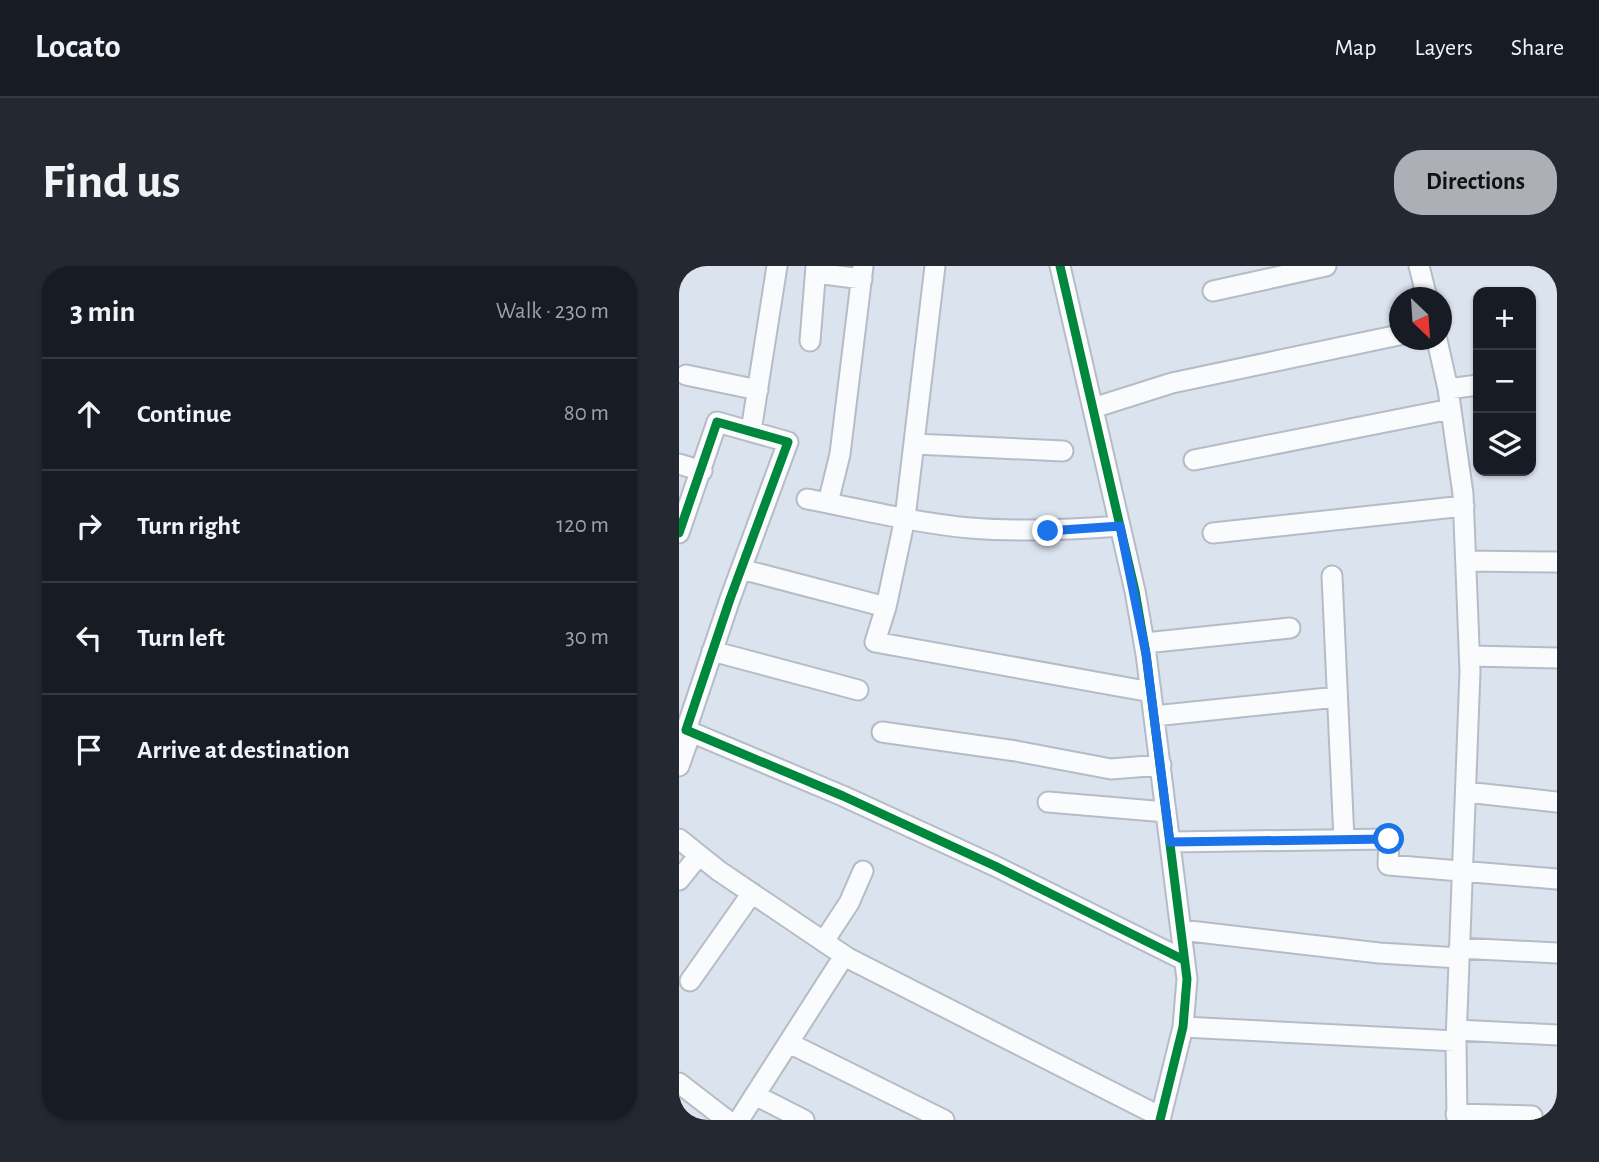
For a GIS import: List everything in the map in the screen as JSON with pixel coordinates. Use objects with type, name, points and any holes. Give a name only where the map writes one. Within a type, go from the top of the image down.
[{"type":"street","points":[[751,431],[777,266]]},
{"type":"street","points":[[935,266],[905,518],[886,607],[875,642],[1151,692]]},
{"type":"street","points":[[679,839],[844,956],[1160,1118],[1183,1027],[1187,979],[1145,643],[1060,266]]},
{"type":"street","points":[[1213,291],[1326,266]]},
{"type":"street","points":[[1419,266],[1424,287]]},
{"type":"street","points":[[810,341],[816,269],[862,273],[840,454],[828,503]]},
{"type":"street","points":[[1093,408],[1172,383],[1389,337]]},
{"type":"street","points":[[1439,350],[1450,399],[1464,506],[1470,656],[1459,953],[1457,1117],[1532,1116]]},
{"type":"street","points":[[686,375],[758,390]]},
{"type":"street","points":[[1193,460],[1450,399],[1473,388]]},
{"type":"street","points":[[679,533],[717,422],[788,442],[712,650],[686,730],[843,796],[995,866],[1184,960]]},
{"type":"street","points":[[915,444],[1063,451]]},
{"type":"street","points":[[679,464],[702,471]]},
{"type":"street","points":[[807,499],[970,528],[1048,531],[1120,526]]},
{"type":"street","points":[[1213,533],[1464,506]]},
{"type":"street","points":[[1466,561],[1557,562]]},
{"type":"street","points":[[741,569],[886,607]]},
{"type":"street","points":[[1332,576],[1344,840]]},
{"type":"street","points":[[1145,643],[1290,628]]},
{"type":"street","points":[[712,650],[858,690]]},
{"type":"street","points":[[1470,656],[1557,657]]},
{"type":"street","points":[[1154,716],[1338,697]]},
{"type":"street","points":[[679,766],[691,732]]},
{"type":"street","points":[[882,733],[1016,751],[1111,769],[1161,765]]},
{"type":"street","points":[[1466,792],[1557,802]]},
{"type":"street","points":[[1048,802],[1166,812]]},
{"type":"street","points":[[1170,842],[1389,839],[1388,864],[1557,879]]},
{"type":"street","points":[[679,880],[699,855]]},
{"type":"street","points":[[824,941],[849,903],[863,871]]},
{"type":"street","points":[[690,981],[752,893]]},
{"type":"street","points":[[1181,930],[1379,953],[1557,953]]},
{"type":"street","points":[[739,1120],[844,956]]},
{"type":"street","points":[[1183,1027],[1457,1035],[1557,1035]]},
{"type":"street","points":[[789,1043],[944,1120]]},
{"type":"street","points":[[679,1083],[727,1120]]},
{"type":"street","points":[[755,1095],[804,1120]]},
{"type":"cycle path","points":[[1060,266],[1135,591],[1146,654],[1187,979],[1183,1027],[1160,1120]]},
{"type":"cycle path","points":[[679,533],[717,422],[788,442],[730,599],[686,730],[843,796],[995,866],[1184,960]]},
{"type":"route","points":[[1048,531],[1120,526],[1146,654],[1170,842],[1389,839]]}]
